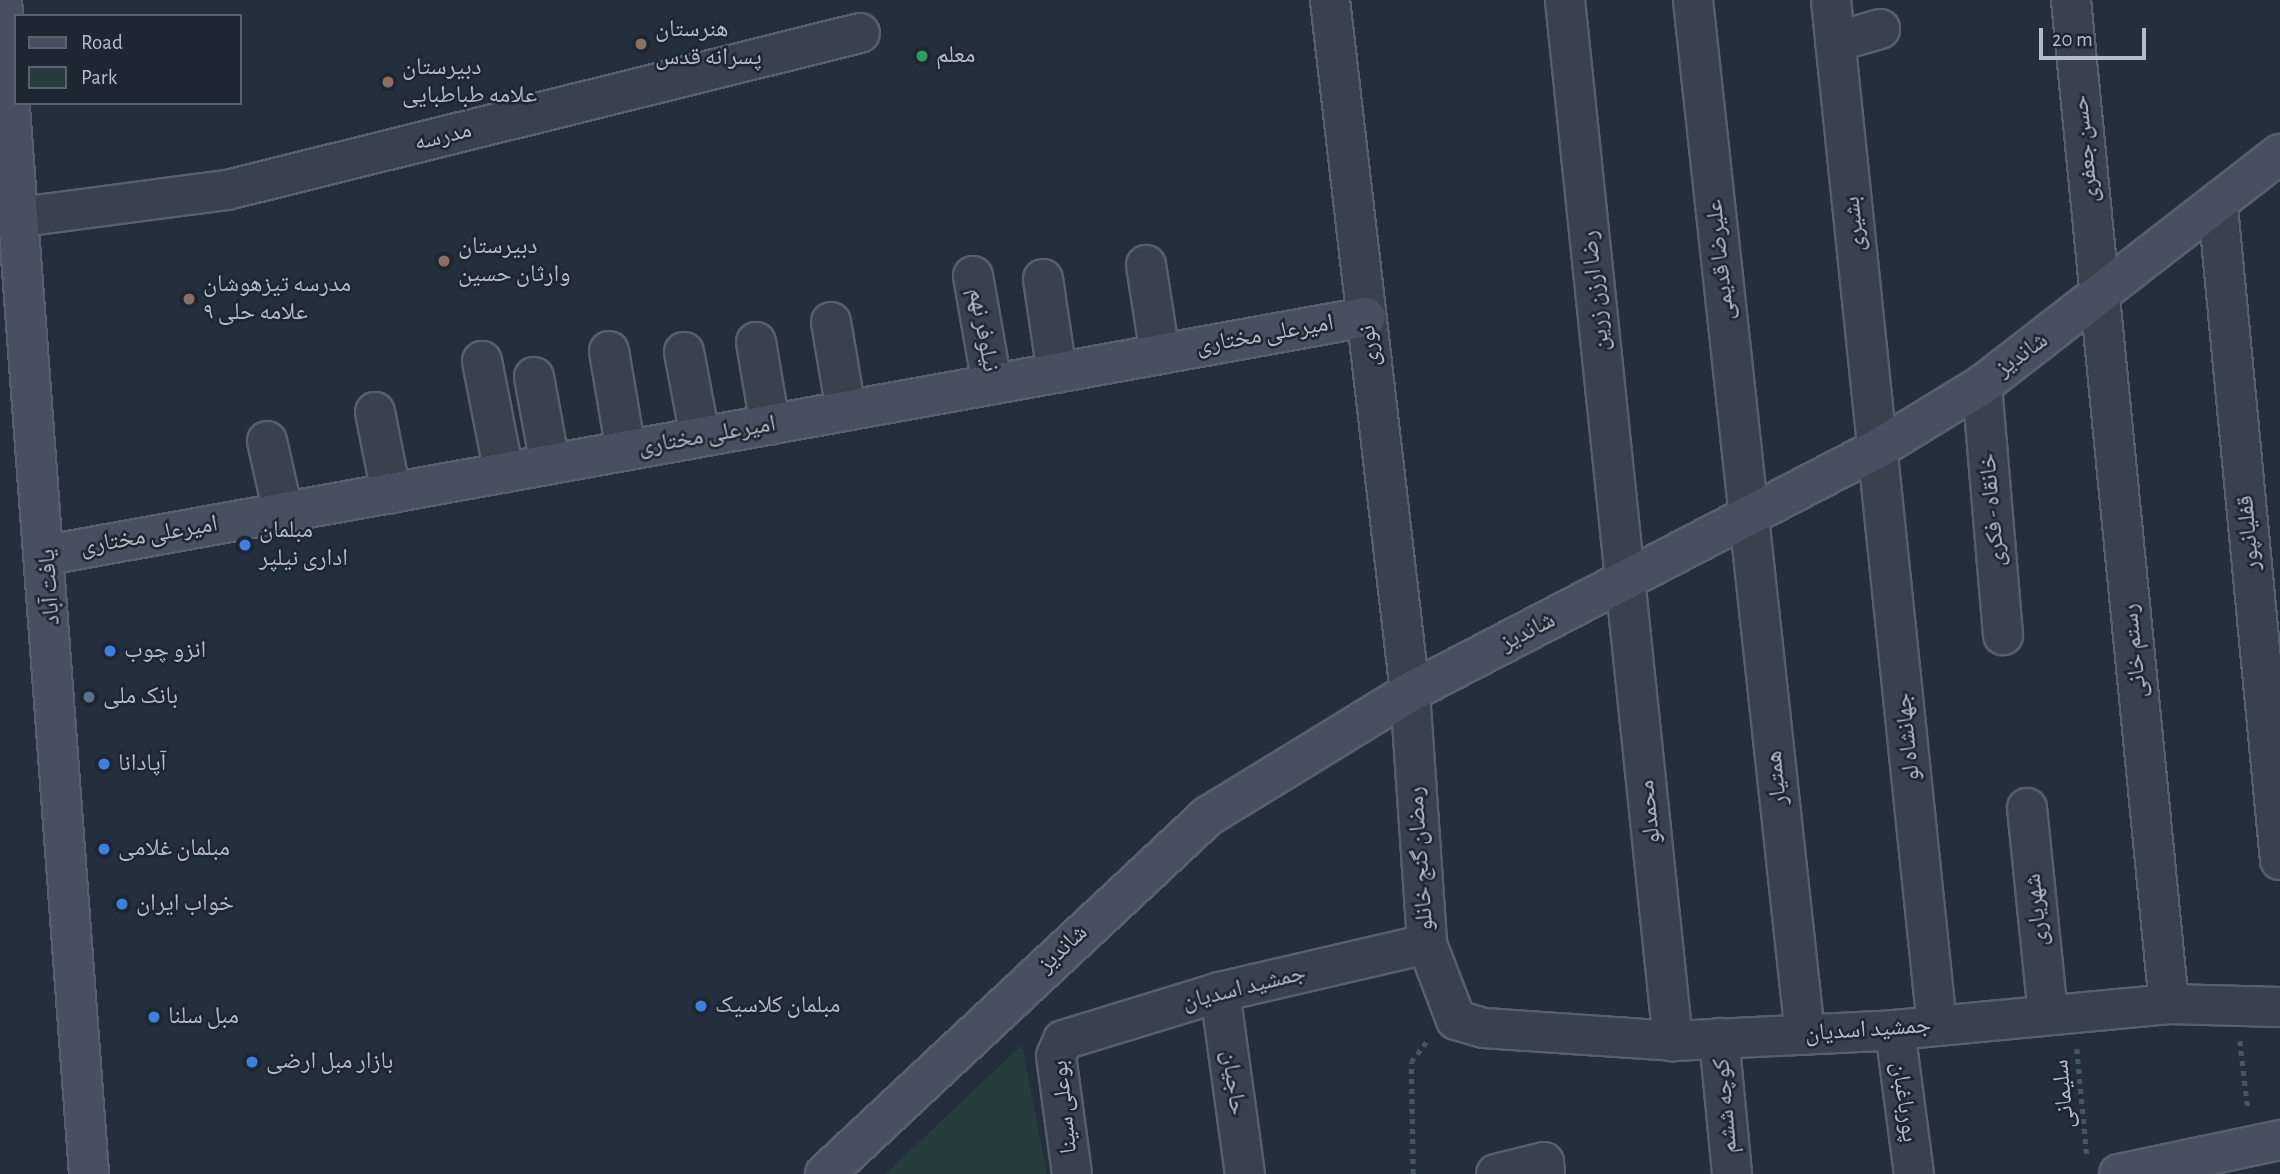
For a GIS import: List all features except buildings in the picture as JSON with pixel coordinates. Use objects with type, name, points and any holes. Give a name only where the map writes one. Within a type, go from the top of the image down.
[{"type":"street","name":"یافت آباد","points":[[2,0],[8,150],[21,217],[89,1174]]},
{"type":"street","name":"نوری","points":[[1329,0],[1410,692]]},
{"type":"street","name":"رضا ارزن زرین","points":[[1565,0],[1626,583]]},
{"type":"street","name":"علیرضا قدیمی","points":[[1693,0],[1748,520]]},
{"type":"street","name":"بشیری","points":[[1831,0],[1879,449]]},
{"type":"street","name":"حسن جعفری","points":[[2071,0],[2101,298]]},
{"type":"street","points":[[1835,42],[1880,29]]},
{"type":"street","name":"مدرسه","points":[[21,217],[227,190],[860,33]]},
{"type":"street","name":"شاندیز","points":[[825,1174],[1208,816],[1410,692],[1748,520],[1879,449],[1982,384],[2101,298],[2218,207],[2280,154]]},
{"type":"street","name":"قفلیانپور","points":[[2218,207],[2280,860]]},
{"type":"street","points":[[1146,265],[1160,354]]},
{"type":"street","name":"نیلوفر نهم","points":[[973,276],[992,384]]},
{"type":"street","points":[[1043,279],[1057,373]]},
{"type":"street","name":"رستم خانی","points":[[2101,298],[2169,1004]]},
{"type":"street","name":"امیرعلی مختاری","points":[[47,555],[1366,317]]},
{"type":"street","points":[[831,323],[846,411]]},
{"type":"street","points":[[756,342],[770,425]]},
{"type":"street","points":[[609,351],[626,451]]},
{"type":"street","points":[[684,352],[700,437]]},
{"type":"street","points":[[482,361],[503,473]]},
{"type":"street","points":[[534,377],[550,464]]},
{"type":"street","name":"خانقاه - فکری","points":[[1982,384],[2003,635]]},
{"type":"street","points":[[375,412],[391,493]]},
{"type":"street","points":[[267,441],[283,512]]},
{"type":"street","name":"جهانشاه لو","points":[[1879,449],[1937,1026]]},
{"type":"street","name":"همتیار","points":[[1748,520],[1805,1035]]},
{"type":"street","name":"محمدلو","points":[[1626,583],[1673,1041]]},
{"type":"street","name":"رمضان گنج خانلو","points":[[1410,692],[1427,944],[1456,1020]]},
{"type":"street","name":"شهریاری","points":[[2027,808],[2061,1012]]},
{"type":"street","name":"جمشید اسدیان","points":[[1063,1040],[1220,992],[1427,944]]},
{"type":"street","name":"حاجیان","points":[[1220,992],[1245,1174]]},
{"type":"street","name":"جمشید اسدیان","points":[[1456,1020],[1484,1028],[1673,1041],[1895,1030],[2061,1012],[2169,1004],[2280,1007]]},
{"type":"street","name":"پورباغبان","points":[[1895,1030],[1914,1174]]},
{"type":"street","name":"کوچه ششم","points":[[1720,1038],[1732,1174]]},
{"type":"street","name":"بوعلی سینا","points":[[1063,1040],[1056,1056],[1072,1174]]},
{"type":"street","points":[[2115,1171],[2266,1142]]},
{"type":"street","points":[[1496,1174],[1544,1168]]},
{"type":"path","points":[[2236,1006],[2266,1142]]},
{"type":"path","name":"سلیمانی","points":[[2061,1012],[2115,1171]]},
{"type":"path","points":[[1413,1174],[1410,1062],[1456,1020]]},
{"type":"green space","points":[[1022,1045],[1047,1174],[885,1174]]},
{"type":"place","name":"هنرستان پسرانه قدس","points":[[641,44]]},
{"type":"place","name":"معلم","points":[[922,56]]},
{"type":"place","name":"دبیرستان علامه طباطبایی","points":[[388,82]]},
{"type":"place","name":"دبیرستان وارثان حسین","points":[[444,261]]},
{"type":"place","name":"مدرسه تیزهوشان علامه حلی ۹","points":[[189,299]]},
{"type":"place","name":"مبلمان اداری نیلپر","points":[[245,545]]},
{"type":"place","name":"انزو چوب","points":[[110,651]]},
{"type":"place","name":"بانک ملی","points":[[89,697]]},
{"type":"place","name":"آپادانا","points":[[104,764]]},
{"type":"place","name":"مبلمان غلامی","points":[[104,849]]},
{"type":"place","name":"خواب ایران","points":[[122,904]]},
{"type":"place","name":"مبلمان کلاسیک","points":[[701,1006]]},
{"type":"place","name":"مبل سلنا","points":[[154,1017]]},
{"type":"place","name":"بازار مبل ارضی","points":[[252,1062]]}]
